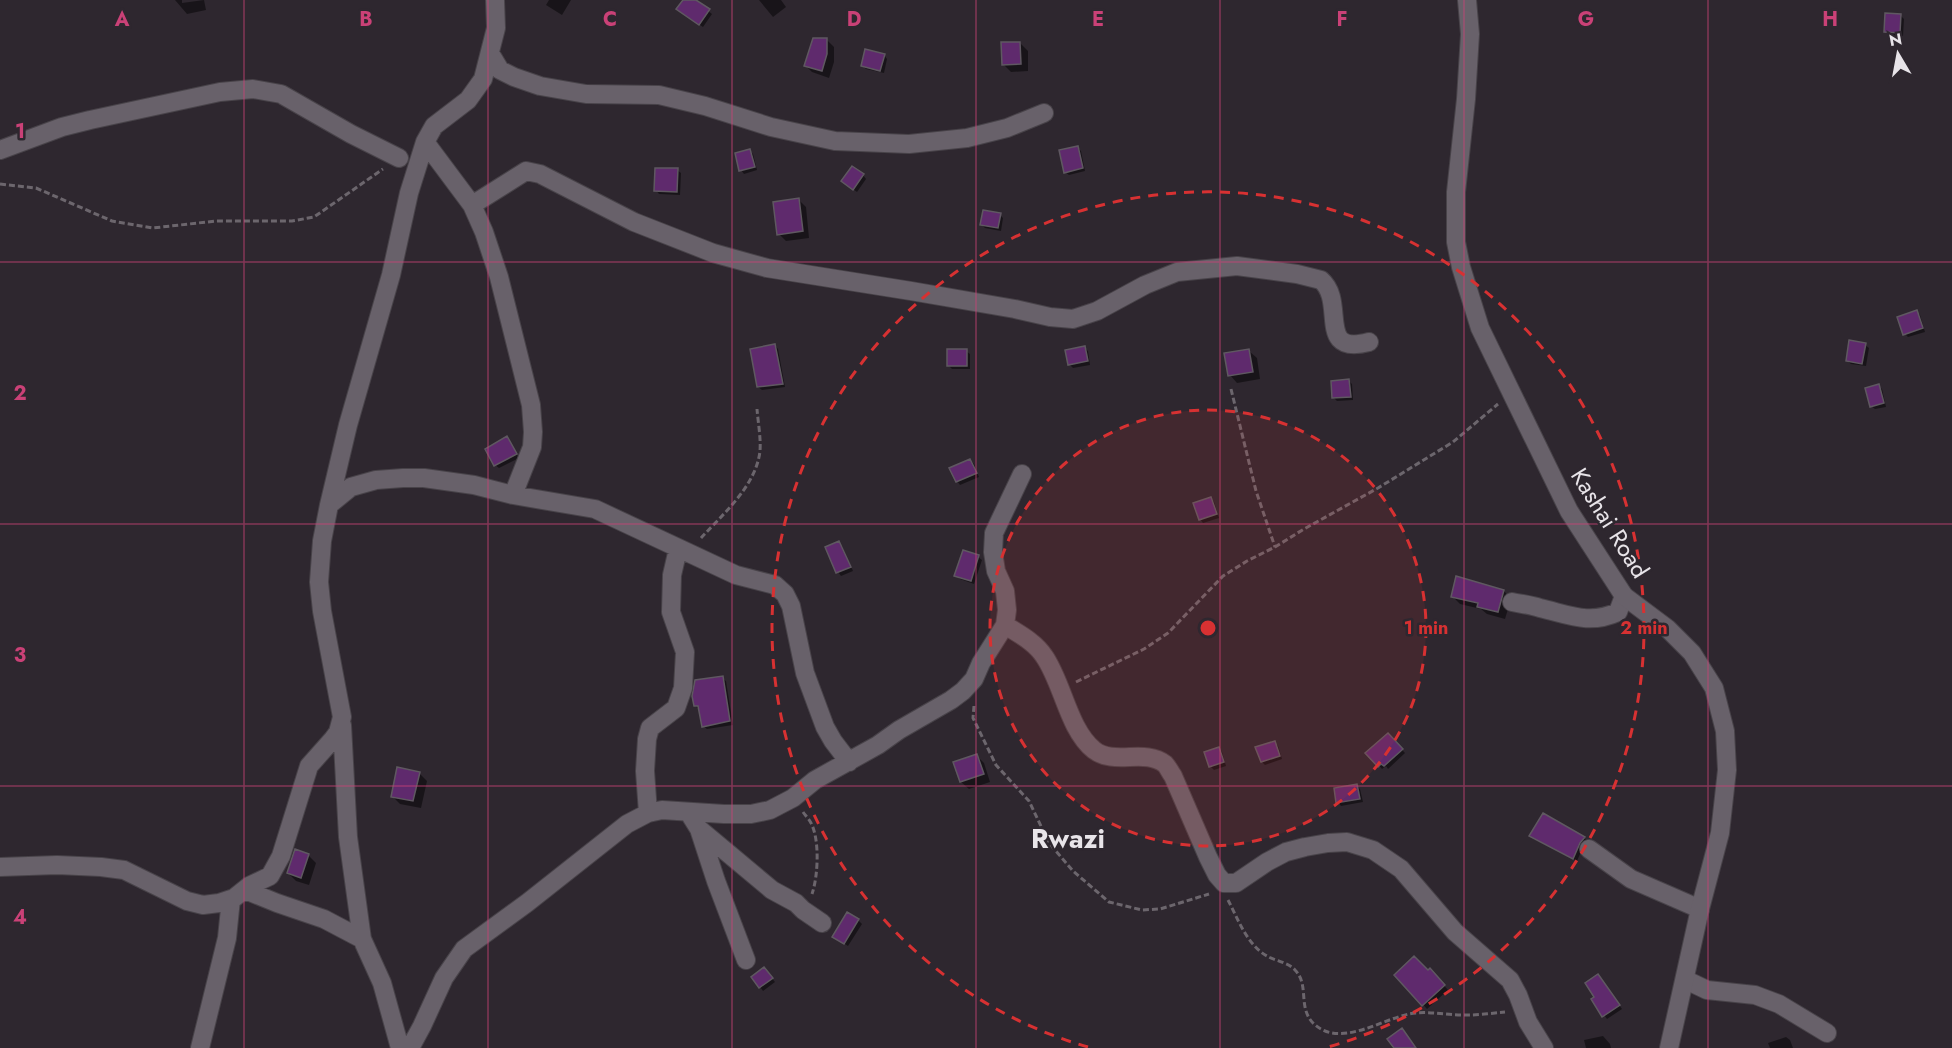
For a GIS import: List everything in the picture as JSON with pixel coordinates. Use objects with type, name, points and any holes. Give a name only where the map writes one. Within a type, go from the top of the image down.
[{"type":"street","points":[[400,1048],[382,982],[362,939],[348,837],[342,717],[322,611],[319,582],[322,542],[348,425],[391,275],[409,192],[425,142],[434,126],[468,100],[483,79],[496,28],[495,0]]},
{"type":"street","name":"Kashai Road","points":[[1467,0],[1470,34],[1456,192],[1456,242],[1461,267],[1480,328],[1569,511],[1624,596],[1668,629],[1692,653],[1714,688],[1725,731],[1727,770],[1720,833],[1700,909],[1670,1048]]},
{"type":"street","points":[[490,55],[500,70],[540,86],[586,94],[658,95],[705,106],[771,127],[835,141],[909,144],[967,138],[1007,128],[1044,113]]},
{"type":"street","points":[[0,150],[90,120],[220,92],[253,89],[281,94],[399,158]]},
{"type":"street","points":[[425,142],[472,205],[484,232],[499,277],[531,405],[532,447],[513,495]]},
{"type":"street","points":[[472,205],[526,171],[540,174],[634,222],[713,253],[767,268],[1015,309],[1050,317],[1073,318],[1097,311],[1145,285],[1177,272],[1237,266],[1262,268],[1321,280],[1331,293],[1339,339],[1345,344],[1354,345],[1369,342]]},
{"type":"street","points":[[410,1048],[444,978],[464,949],[527,903],[627,824],[648,813],[662,810],[689,813],[751,813],[770,810],[793,798],[815,780],[849,762],[963,691],[974,679],[981,663],[1005,625],[1007,610],[1005,591],[996,571],[993,552],[994,533],[1022,474]]},
{"type":"street","points":[[329,504],[351,487],[376,480],[439,479],[474,485],[513,495],[595,508],[736,575],[775,585],[785,594],[791,606],[805,673],[825,727],[849,762]]},
{"type":"street","points":[[648,813],[645,771],[650,728],[676,708],[684,688],[685,652],[671,612],[672,576],[682,551]]},
{"type":"street","points":[[1512,602],[1568,616],[1597,619],[1618,612],[1624,596]]},
{"type":"street","points":[[1005,625],[1029,640],[1044,655],[1077,727],[1091,748],[1101,755],[1117,758],[1147,758],[1164,764],[1173,776],[1217,875],[1226,886],[1236,883],[1286,852],[1305,847],[1328,843],[1347,843],[1373,850],[1401,868],[1455,932],[1510,980],[1524,1008],[1528,1022],[1545,1048]]},
{"type":"street","points":[[0,867],[57,865],[124,870],[187,901],[202,905],[219,903],[270,876],[281,856],[309,766],[333,740],[342,717]]},
{"type":"street","points":[[689,813],[699,829],[746,960]]},
{"type":"street","points":[[699,829],[772,890],[796,903],[822,923]]},
{"type":"street","points":[[1589,849],[1631,879],[1700,909]]},
{"type":"street","points":[[238,894],[277,903],[324,919],[362,939]]},
{"type":"street","points":[[200,1048],[238,894]]},
{"type":"street","points":[[1686,980],[1707,990],[1755,995],[1779,1004],[1827,1033]]},
{"type":"path","points":[[0,184],[36,188],[112,221],[153,228],[216,221],[292,221],[314,217],[399,158]]},
{"type":"path","points":[[1231,389],[1256,491],[1275,547]]},
{"type":"path","points":[[1060,688],[1082,680],[1144,649],[1168,633],[1223,576],[1378,488],[1452,442],[1511,393]]},
{"type":"path","points":[[682,551],[729,508],[756,471],[760,450],[757,409]]},
{"type":"path","points":[[974,679],[973,718],[996,765],[1029,801],[1049,843],[1062,859],[1109,902],[1142,910],[1160,909],[1213,893],[1226,886],[1250,941],[1266,955],[1295,970],[1302,982],[1305,1013],[1314,1024],[1328,1033],[1349,1033],[1410,1014],[1426,1012],[1468,1015],[1524,1008]]},
{"type":"path","points":[[793,798],[811,823],[817,861],[813,890],[803,910]]},
{"type":"building","points":[[683,0],[696,0],[710,9],[699,25],[676,9]]},
{"type":"building","points":[[1885,13],[1901,14],[1900,33],[1884,32]]},
{"type":"building","points":[[813,38],[827,38],[827,54],[822,71],[804,66]]},
{"type":"building","points":[[1001,42],[1020,42],[1021,64],[1002,65]]},
{"type":"building","points":[[865,49],[885,54],[880,71],[861,66]]},
{"type":"building","points":[[1078,146],[1083,168],[1064,173],[1059,150]]},
{"type":"building","points":[[750,149],[755,167],[739,171],[735,153]]},
{"type":"building","points":[[852,166],[864,174],[853,190],[841,181]]},
{"type":"building","points":[[655,168],[678,168],[677,192],[654,191]]},
{"type":"building","points":[[799,198],[803,231],[777,235],[773,202]]},
{"type":"building","points":[[983,210],[1001,213],[998,228],[980,225]]},
{"type":"building","points":[[1917,310],[1923,328],[1903,335],[1897,317]]},
{"type":"building","points":[[1849,340],[1866,343],[1862,364],[1846,361]]},
{"type":"building","points":[[775,344],[783,384],[757,387],[750,349]]},
{"type":"building","points":[[1085,346],[1088,361],[1068,365],[1065,350]]},
{"type":"building","points":[[947,349],[967,349],[967,366],[947,366]]},
{"type":"building","points":[[1249,349],[1253,372],[1228,376],[1224,353]]},
{"type":"building","points":[[1349,379],[1351,397],[1332,398],[1331,381]]},
{"type":"building","points":[[1879,384],[1884,403],[1870,407],[1865,388]]},
{"type":"building","points":[[507,436],[517,454],[494,466],[485,449]]},
{"type":"building","points":[[970,459],[977,473],[956,482],[949,468]]},
{"type":"building","points":[[1211,497],[1217,514],[1199,520],[1193,503]]},
{"type":"building","points":[[839,541],[851,567],[836,573],[825,547]]},
{"type":"building","points":[[963,550],[979,555],[971,581],[954,576]]},
{"type":"building","points":[[1456,576],[1504,590],[1498,612],[1477,607],[1478,603],[1451,597]]},
{"type":"building","points":[[723,676],[730,721],[702,727],[698,706],[694,706],[692,696],[695,680]]},
{"type":"building","points":[[1388,733],[1403,749],[1384,766],[1381,764],[1378,767],[1365,753]]},
{"type":"building","points":[[1275,741],[1280,756],[1261,762],[1255,747]]},
{"type":"building","points":[[1219,747],[1224,762],[1209,767],[1204,752]]},
{"type":"building","points":[[977,754],[984,774],[960,782],[953,762]]},
{"type":"building","points":[[397,767],[420,772],[413,801],[391,797]]},
{"type":"building","points":[[1357,784],[1360,799],[1336,803],[1334,788]]},
{"type":"building","points":[[1543,813],[1585,837],[1573,859],[1529,836]]},
{"type":"building","points":[[295,849],[309,854],[301,878],[287,873]]},
{"type":"building","points":[[847,912],[859,919],[844,944],[832,937]]},
{"type":"building","points":[[1414,956],[1428,970],[1430,968],[1445,985],[1422,1006],[1394,975]]},
{"type":"building","points":[[764,967],[773,978],[759,988],[751,977]]},
{"type":"building","points":[[1598,974],[1620,1005],[1602,1017],[1585,983]]},
{"type":"building","points":[[1402,1028],[1416,1048],[1394,1048],[1387,1039]]},
{"type":"district","name":"Rwazi","points":[[1068,838]]}]
